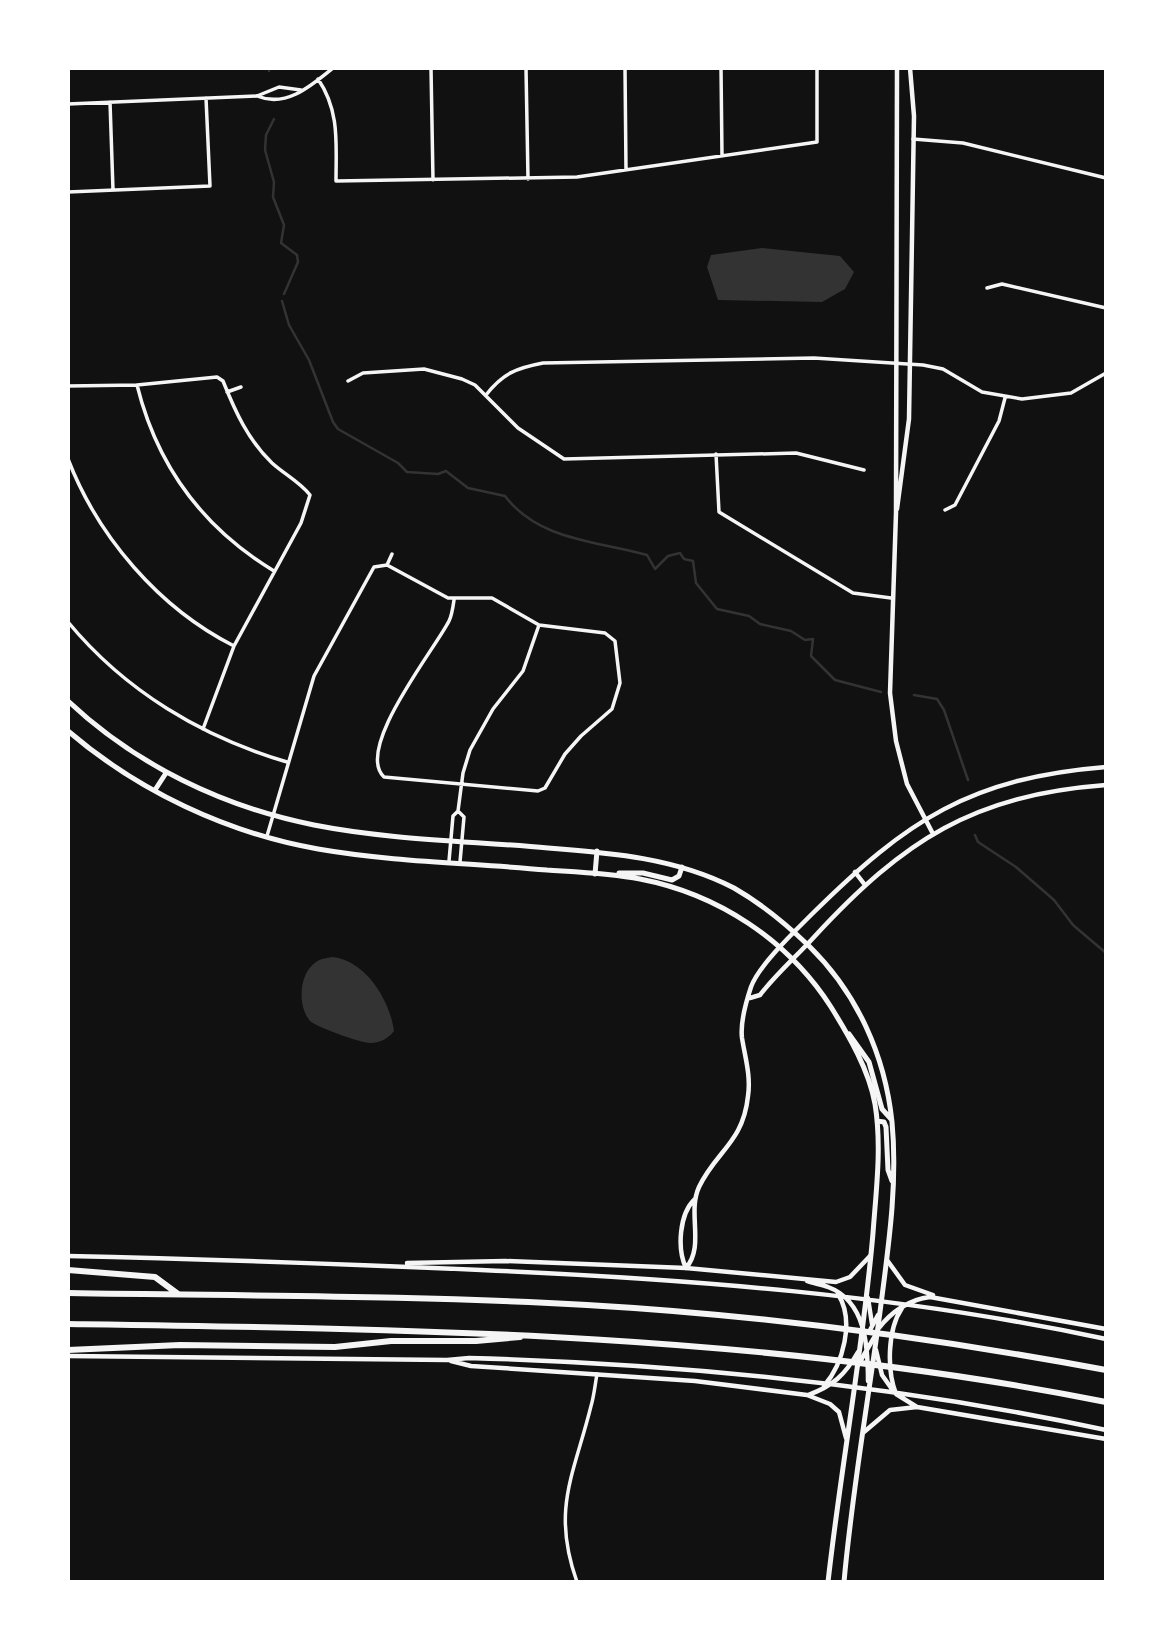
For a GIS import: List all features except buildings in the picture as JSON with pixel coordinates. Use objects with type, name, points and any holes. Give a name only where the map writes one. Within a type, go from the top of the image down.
[{"type":"highway","points":[[68,1270],[155,1277],[179,1295]]},
{"type":"highway","points":[[68,1293],[475,1300],[653,1309],[907,1337],[1106,1370]]},
{"type":"highway","points":[[68,1324],[545,1334],[697,1344],[828,1358],[1000,1382],[1106,1402]]},
{"type":"highway","points":[[68,1350],[180,1345],[335,1347],[391,1341],[476,1341],[545,1334]]},
{"type":"main road","points":[[897,68],[896,513],[891,598],[892,719],[907,784],[933,832]]},
{"type":"main road","points":[[896,513],[907,451],[913,139],[910,68]]},
{"type":"main road","points":[[68,701],[105,732],[166,773],[211,794],[273,816],[335,829],[597,851],[682,867],[751,898],[808,944],[840,981],[866,1025],[880,1064],[891,1119],[893,1185],[887,1260],[844,1582]]},
{"type":"main road","points":[[68,731],[98,754],[155,790],[207,816],[267,836],[335,851],[595,874],[638,872],[673,880],[679,876],[682,867]]},
{"type":"main road","points":[[686,1268],[694,1259],[695,1199],[700,1185],[733,1143],[745,1113],[749,1080],[742,1019],[751,988],[759,973],[794,932],[878,850],[925,818],[976,794],[1019,779],[1106,767]]},
{"type":"main road","points":[[155,790],[166,773]]},
{"type":"main road","points":[[750,998],[760,995],[792,959],[891,861],[933,832],[978,811],[1016,798],[1061,789],[1106,785]]},
{"type":"main road","points":[[595,874],[597,851]]},
{"type":"main road","points":[[855,872],[865,885]]},
{"type":"main road","points":[[609,874],[663,884],[711,901],[742,919],[781,949],[823,996],[862,1048],[882,1109],[891,1119]]},
{"type":"main road","points":[[828,1582],[867,1293],[878,1162],[877,1121],[868,1079],[843,1026]]},
{"type":"main road","points":[[877,1121],[884,1122],[886,1127],[888,1170],[893,1185]]},
{"type":"main road","points":[[686,1268],[681,1258],[682,1223],[688,1206],[695,1199]]},
{"type":"main road","points":[[400,1264],[422,1261],[506,1261],[686,1268],[805,1281],[846,1280],[871,1255]]},
{"type":"main road","points":[[68,1256],[400,1264],[707,1282],[921,1307],[1106,1339]]},
{"type":"main road","points":[[887,1260],[905,1284],[937,1297],[1106,1329]]},
{"type":"main road","points":[[805,1281],[835,1290],[852,1307],[862,1324],[867,1351],[869,1396]]},
{"type":"main road","points":[[821,1389],[839,1366],[846,1314],[835,1290]]},
{"type":"main road","points":[[867,1293],[882,1375],[905,1402],[917,1407],[1106,1439]]},
{"type":"main road","points":[[856,1370],[877,1331],[902,1307],[918,1299],[937,1297]]},
{"type":"main road","points":[[896,1394],[889,1369],[895,1326],[902,1307]]},
{"type":"main road","points":[[807,1395],[844,1375],[880,1312]]},
{"type":"main road","points":[[68,1356],[447,1360],[469,1357],[574,1361],[746,1376],[913,1397],[1106,1430]]},
{"type":"main road","points":[[447,1360],[471,1366],[695,1381],[807,1395],[830,1404],[839,1412],[846,1441]]},
{"type":"main road","points":[[864,1432],[890,1410],[917,1407]]},
{"type":"street","points":[[257,96],[268,101],[284,101],[333,68]]},
{"type":"street","points":[[431,68],[433,180]]},
{"type":"street","points":[[526,68],[528,179]]},
{"type":"street","points":[[625,68],[626,170]]},
{"type":"street","points":[[721,68],[722,156]]},
{"type":"street","points":[[318,79],[329,96],[336,120],[336,181],[528,179],[577,177],[817,142],[817,68]]},
{"type":"street","points":[[68,104],[257,96],[279,87],[301,90]]},
{"type":"street","points":[[68,191],[209,186],[206,99]]},
{"type":"street","points":[[110,102],[113,190]]},
{"type":"street","points":[[913,139],[963,143],[1106,178]]},
{"type":"street","points":[[987,288],[1002,284],[1106,309]]},
{"type":"street","points":[[485,395],[499,377],[514,368],[544,363],[814,358],[909,365],[943,369],[975,389],[1005,398],[1038,398],[1071,393],[1106,373]]},
{"type":"street","points":[[348,380],[363,373],[424,369],[462,379],[475,384],[519,428],[564,459],[796,453],[864,470]]},
{"type":"street","points":[[68,386],[137,385],[178,379],[221,379],[254,442],[269,460],[310,495],[301,523],[234,646],[202,729]]},
{"type":"street","points":[[137,385],[154,440],[185,493],[227,538],[274,571]]},
{"type":"street","points":[[227,392],[241,387]]},
{"type":"street","points":[[945,510],[955,505],[999,421],[1005,398]]},
{"type":"street","points":[[716,453],[719,512],[853,593],[891,598]]},
{"type":"street","points":[[68,458],[90,505],[134,567],[186,616],[234,646]]},
{"type":"street","points":[[387,565],[392,554]]},
{"type":"street","points":[[267,836],[300,715],[326,651],[374,567],[387,565],[441,596],[454,600],[492,598],[539,625],[611,636],[618,647],[620,683],[612,709],[565,754],[545,788],[461,786],[384,777],[379,773],[377,762],[393,714],[408,683],[449,621],[454,600]]},
{"type":"street","points":[[68,622],[107,664],[136,688],[202,729],[288,762]]},
{"type":"street","points":[[449,861],[453,816],[458,811],[470,750],[480,729],[523,671],[539,625]]},
{"type":"street","points":[[458,811],[464,817],[460,862]]},
{"type":"street","points":[[577,1582],[565,1542],[564,1518],[568,1482],[592,1405],[597,1374]]},
{"type":"shaded area","points":[[762,248],[840,256],[854,272],[845,289],[822,302],[718,300],[707,267],[711,255]]},
{"type":"shaded area","points":[[332,957],[344,960],[366,974],[382,995],[394,1031],[387,1038],[366,1043],[310,1021],[303,1007],[303,982],[310,967],[322,959]]},
{"type":"waterway","points":[[274,119],[266,135],[265,150],[274,182],[273,197],[284,225],[281,243],[297,255],[298,262],[284,294]]},
{"type":"waterway","points":[[282,301],[289,325],[309,360],[338,429],[398,463],[407,472],[438,474],[446,471],[468,488],[505,496],[519,511],[552,531],[647,555],[655,569],[668,556],[680,553],[684,559],[693,561],[696,583],[717,609],[749,616],[760,624],[791,631],[805,640],[813,639],[811,656],[835,680],[881,692]]},
{"type":"waterway","points":[[914,695],[937,699],[944,710],[968,780]]},
{"type":"waterway","points":[[975,835],[978,842],[1016,867],[1054,900],[1073,925],[1106,953]]}]
